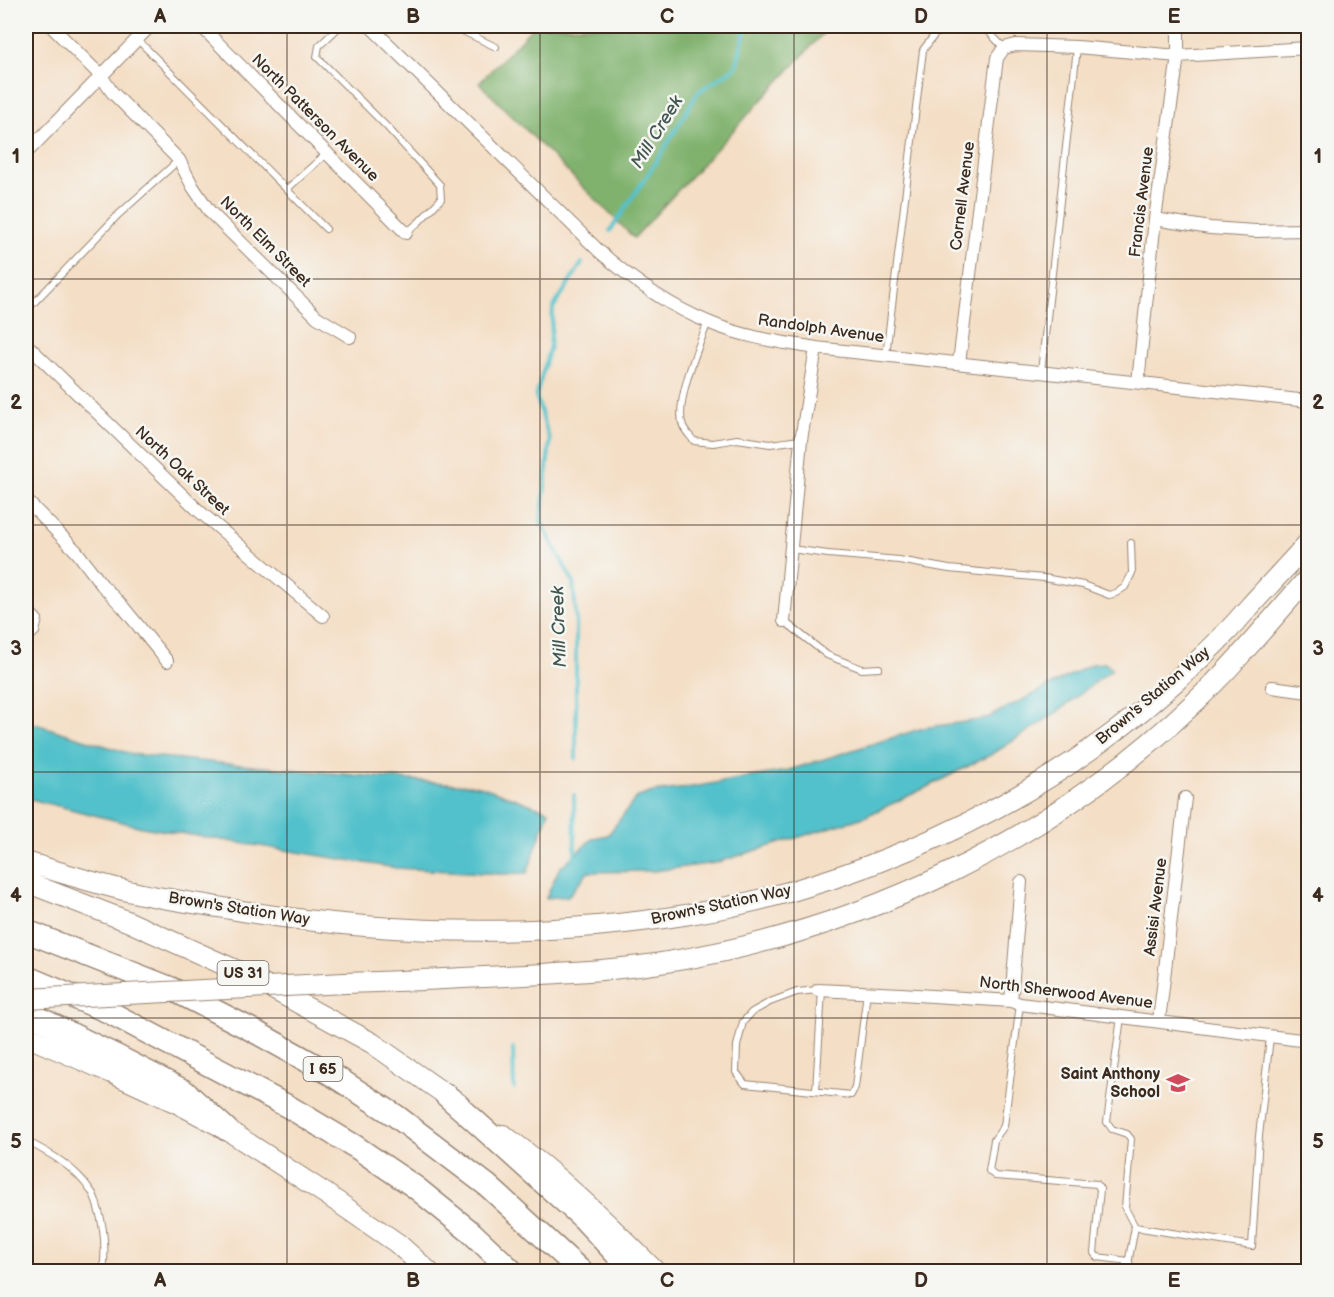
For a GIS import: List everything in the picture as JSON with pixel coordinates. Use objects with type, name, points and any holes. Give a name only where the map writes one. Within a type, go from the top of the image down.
[{"type":"highway","name":"I 65","points":[[26,931],[170,988],[331,1074],[396,1116],[488,1186],[582,1272]]},
{"type":"highway","points":[[26,978],[107,1011],[289,1107],[356,1147],[416,1187],[472,1233],[513,1272]]},
{"type":"highway","points":[[26,1012],[184,1091],[225,1129]]},
{"type":"highway","points":[[446,1095],[583,1218],[633,1272]]},
{"type":"main road","name":"Brown's Station Way","points":[[26,862],[141,894],[295,919],[388,927],[508,930],[614,925],[693,914],[744,903],[835,877],[940,836],[1018,796],[1065,766],[1104,740],[1180,678],[1220,640],[1308,543]]},
{"type":"main road","name":"Brown's Station Way","points":[[26,999],[571,972],[628,967],[724,951],[827,924],[936,880],[999,847],[1066,806],[1119,767],[1193,704],[1239,657],[1308,578]]},
{"type":"main road","name":"US 31","points":[[26,882],[127,921],[249,976],[372,1043],[529,1153],[593,1209],[656,1272]]},
{"type":"main road","points":[[26,1036],[177,1103],[225,1129],[397,1243],[429,1272]]},
{"type":"street","name":"North Elm Street","points":[[51,26],[179,160],[210,212],[317,317],[350,337]]},
{"type":"street","points":[[26,153],[150,26]]},
{"type":"street","name":"North Patterson Avenue","points":[[201,26],[406,233]]},
{"type":"street","name":"Francis Avenue","points":[[1138,382],[1155,219],[1178,56],[1178,26]]},
{"type":"street","name":"Randolph Avenue","points":[[373,27],[617,267],[651,293],[708,322],[771,341],[816,348],[1308,401]]},
{"type":"street","points":[[1010,46],[1077,47],[1178,56],[1308,48]]},
{"type":"street","name":"Cornell Avenue","points":[[959,363],[998,58],[1010,46]]},
{"type":"street","points":[[1155,219],[1210,228],[1254,231],[1308,230]]},
{"type":"street","name":"North Oak Street","points":[[26,344],[199,512],[323,616]]},
{"type":"street","points":[[784,621],[801,440],[816,348]]},
{"type":"street","points":[[26,500],[77,552],[102,585],[168,661]]},
{"type":"street","points":[[1272,687],[1308,692]]},
{"type":"street","name":"Assisi Avenue","points":[[1159,1021],[1185,798]]},
{"type":"street","points":[[1016,1003],[1021,882]]},
{"type":"street","name":"North Sherwood Avenue","points":[[820,990],[1016,1003],[1308,1041]]},
{"type":"lane","points":[[340,26],[319,46],[317,57],[440,185],[441,199],[406,233]]},
{"type":"lane","points":[[452,26],[496,47]]},
{"type":"lane","points":[[886,355],[923,50],[935,34],[962,26],[988,31],[1010,46]]},
{"type":"lane","points":[[137,39],[326,229]]},
{"type":"lane","points":[[1041,372],[1077,47]]},
{"type":"lane","points":[[287,189],[327,153]]},
{"type":"lane","points":[[26,311],[118,215],[179,160]]},
{"type":"lane","points":[[708,322],[691,365],[681,411],[683,426],[694,441],[713,443],[737,439],[770,444],[801,440]]},
{"type":"lane","points":[[791,549],[899,560],[949,569],[1044,578],[1083,585],[1109,595],[1125,587],[1132,573],[1131,543]]},
{"type":"lane","points":[[26,605],[39,619],[36,632],[26,641]]},
{"type":"lane","points":[[784,621],[827,654],[862,669],[879,668]]},
{"type":"lane","points":[[816,1091],[820,990],[797,992],[770,1002],[752,1012],[743,1022],[737,1046],[736,1072],[745,1084],[851,1095],[855,1087],[867,992]]},
{"type":"lane","points":[[1016,1003],[1004,1126],[994,1140],[989,1171],[994,1176],[1097,1184],[1100,1189],[1094,1252],[1097,1257],[1128,1267],[1135,1227],[1125,1208],[1131,1139],[1127,1134],[1112,1129],[1107,1122],[1120,1017]]},
{"type":"lane","points":[[1135,1227],[1252,1246],[1259,1136],[1270,1037]]},
{"type":"lane","points":[[26,1141],[51,1154],[77,1174],[93,1192],[102,1221],[106,1251],[103,1272]]},
{"type":"lane","points":[[258,1272],[266,1272]]},
{"type":"green space","points":[[534,26],[830,26],[634,238],[479,83]]},
{"type":"water","points":[[1105,663],[1112,669],[1056,713],[994,753],[864,817],[715,863],[653,871],[588,872],[568,896],[546,898],[559,869],[593,838],[608,835],[636,798],[653,792],[786,771],[923,728],[985,719],[1092,664]]},
{"type":"water","points":[[26,721],[131,754],[480,786],[549,811],[527,873],[502,874],[396,868],[142,827],[26,798]]},
{"type":"waterway","name":"Mill Creek","points":[[610,231],[662,153],[698,92],[736,67],[745,31],[751,26]]},
{"type":"waterway","name":"Mill Creek","points":[[576,759],[576,617],[573,582],[541,522],[550,441],[536,396],[550,346],[553,308],[582,263]]},
{"type":"waterway","name":"Mill Creek","points":[[573,859],[575,855],[574,795]]},
{"type":"waterway","name":"Mill Creek","points":[[513,1048],[514,1088]]},
{"type":"place","name":"Saint Anthony School","points":[[1178,1083]]}]
